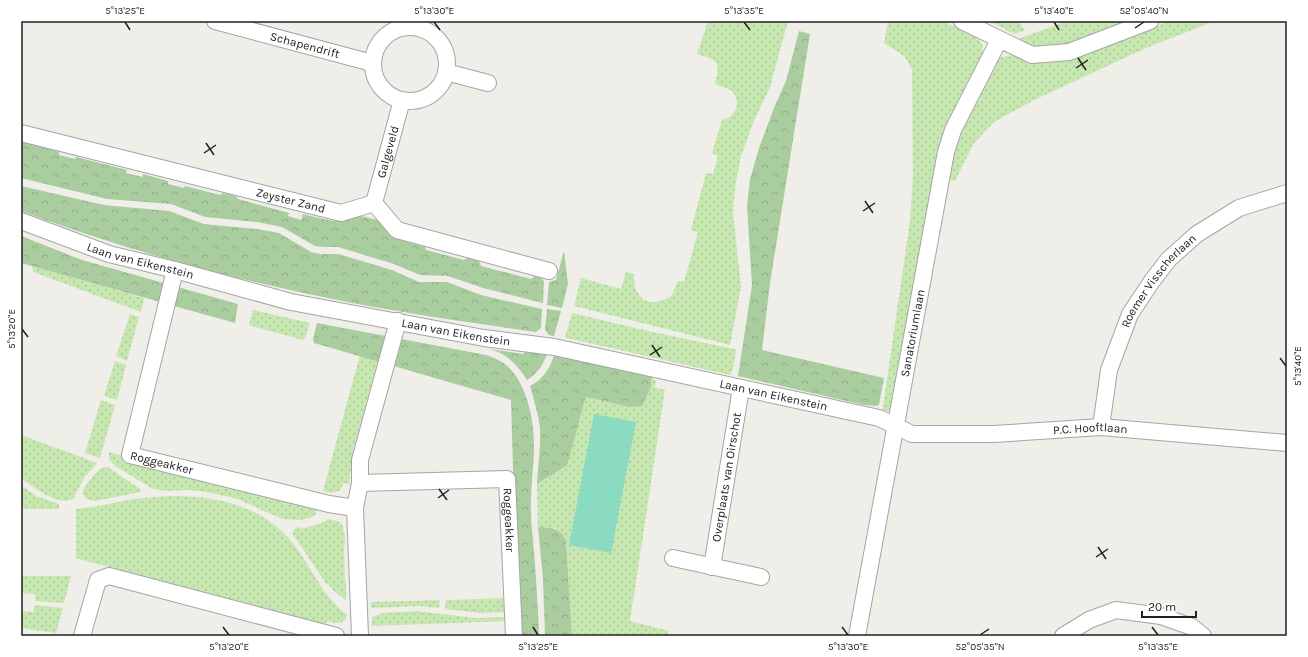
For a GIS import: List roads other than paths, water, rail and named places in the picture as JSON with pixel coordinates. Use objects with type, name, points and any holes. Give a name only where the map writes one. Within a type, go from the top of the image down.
[{"type":"street","name":"Schapendrift","points":[[215,21],[372,63]]},
{"type":"street","points":[[962,21],[1032,55],[1069,52],[1150,21]]},
{"type":"street","points":[[425,25],[443,47],[447,59],[446,72],[442,82],[435,91],[425,98],[414,101],[402,100],[390,95],[380,87],[374,75],[372,63],[375,51],[381,40],[390,32],[401,28],[425,25]]},
{"type":"street","name":"Sanatoriumlaan","points":[[857,636],[946,152],[953,130],[999,40]]},
{"type":"street","points":[[446,72],[488,83]]},
{"type":"street","name":"Galgeveld","points":[[374,203],[402,100]]},
{"type":"street","name":"Zeyster Zand","points":[[21,133],[341,213],[374,203]]},
{"type":"street","name":"Roemer Visscherlaan","points":[[1100,427],[1108,370],[1130,314],[1169,259],[1197,234],[1239,208],[1287,193]]},
{"type":"street","points":[[374,203],[397,230],[549,271]]},
{"type":"street","name":"Laan van Eikenstein","points":[[21,221],[110,254],[291,302],[484,338],[554,348],[878,418],[896,426]]},
{"type":"street","name":"Roggeakker","points":[[175,270],[130,455],[329,504],[355,508]]},
{"type":"street","points":[[360,636],[355,508],[360,483],[360,460],[398,322]]},
{"type":"street","name":"Overplaats van Oirschot","points":[[712,566],[741,388]]},
{"type":"street","name":"P.C. Hooftlaan","points":[[896,426],[912,434],[994,434],[1100,427],[1287,443]]},
{"type":"street","name":"Roggeakker","points":[[360,483],[507,479],[514,636]]},
{"type":"street","points":[[673,558],[761,577]]},
{"type":"street","points":[[82,636],[98,580],[109,576],[336,636]]},
{"type":"street","points":[[1063,636],[1089,620],[1116,610],[1161,616],[1192,627],[1203,636]]}]
